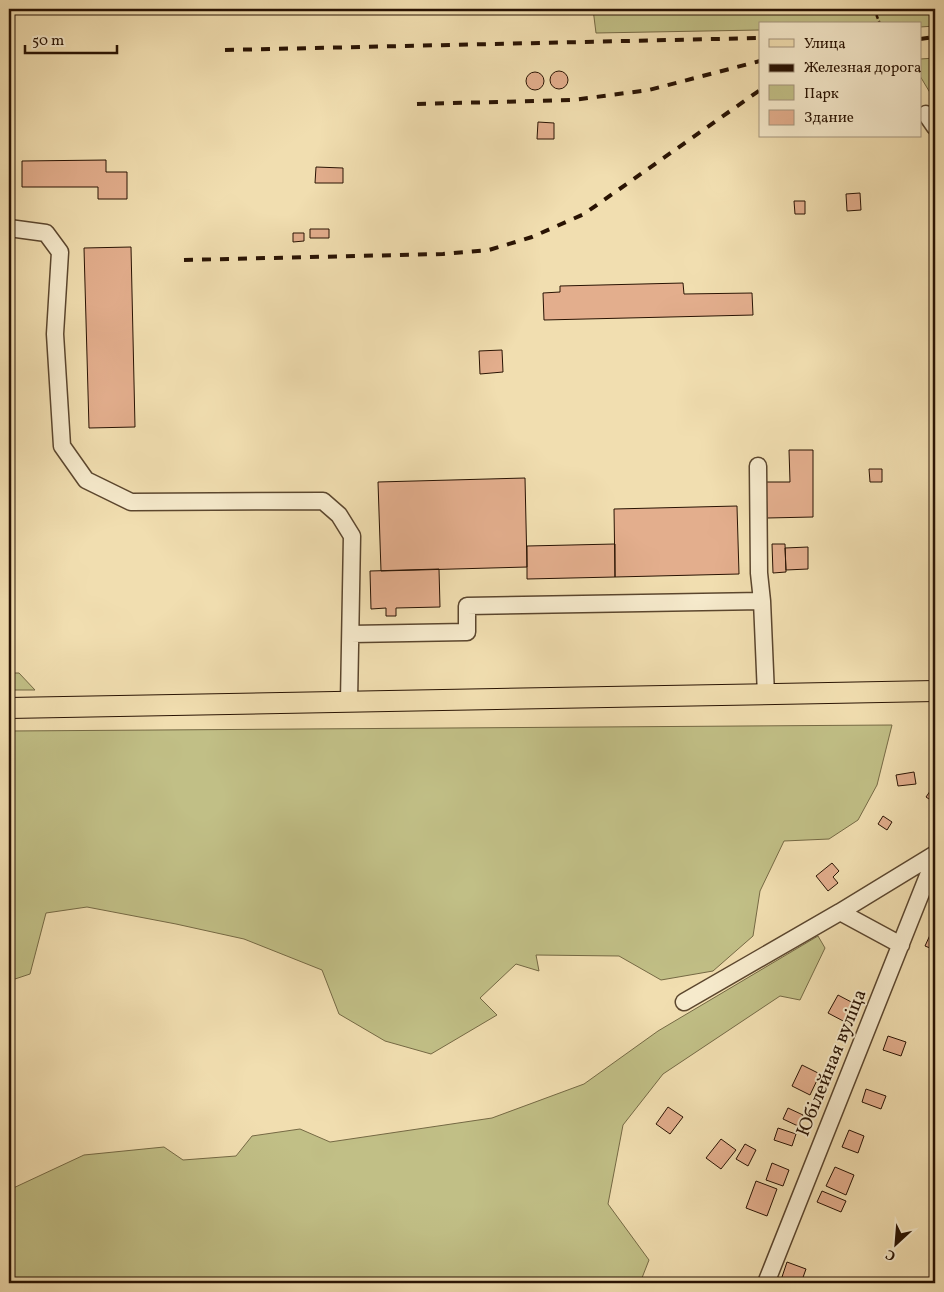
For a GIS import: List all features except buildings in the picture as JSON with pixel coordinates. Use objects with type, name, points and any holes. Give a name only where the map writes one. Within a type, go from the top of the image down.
[{"type":"main road","points":[[9,708],[935,691]]},
{"type":"street","points":[[9,228],[46,233],[60,252],[55,334],[62,446],[86,480],[131,502],[323,501],[339,515],[352,536],[348,701]]},
{"type":"street","points":[[758,466],[759,573],[766,695]]},
{"type":"street","points":[[351,634],[467,632],[467,606],[762,601]]},
{"type":"street","points":[[684,1002],[840,912],[935,854]]},
{"type":"street","name":"Юбілейная вуліца","points":[[766,1283],[935,858]]},
{"type":"street","points":[[840,912],[901,945]]},
{"type":"path","points":[[874,9],[879,22]]},
{"type":"green space","points":[[593,9],[935,9],[935,26],[922,27],[922,22],[759,22],[759,30],[596,33]]},
{"type":"green space","points":[[935,58],[935,101],[922,79],[922,59]]},
{"type":"green space","points":[[9,673],[19,673],[35,690],[9,690]]},
{"type":"green space","points":[[892,725],[877,785],[858,820],[829,839],[784,841],[760,891],[753,936],[713,971],[661,980],[619,956],[536,955],[539,971],[516,964],[480,998],[497,1015],[431,1054],[385,1041],[339,1014],[322,970],[244,939],[87,907],[46,913],[30,974],[9,981],[9,731]]},
{"type":"green space","points":[[818,936],[825,948],[800,1000],[780,996],[663,1074],[623,1125],[608,1204],[649,1260],[640,1283],[9,1283],[9,1190],[84,1155],[164,1147],[183,1160],[236,1156],[252,1136],[300,1129],[330,1142],[492,1118],[584,1084],[658,1031]]},
{"type":"railway","points":[[922,39],[935,37]]},
{"type":"railway","points":[[225,50],[759,38]]},
{"type":"railway","points":[[417,104],[573,100],[649,90],[759,61]]},
{"type":"railway","points":[[184,260],[443,254],[489,250],[532,237],[584,214],[759,91]]}]
